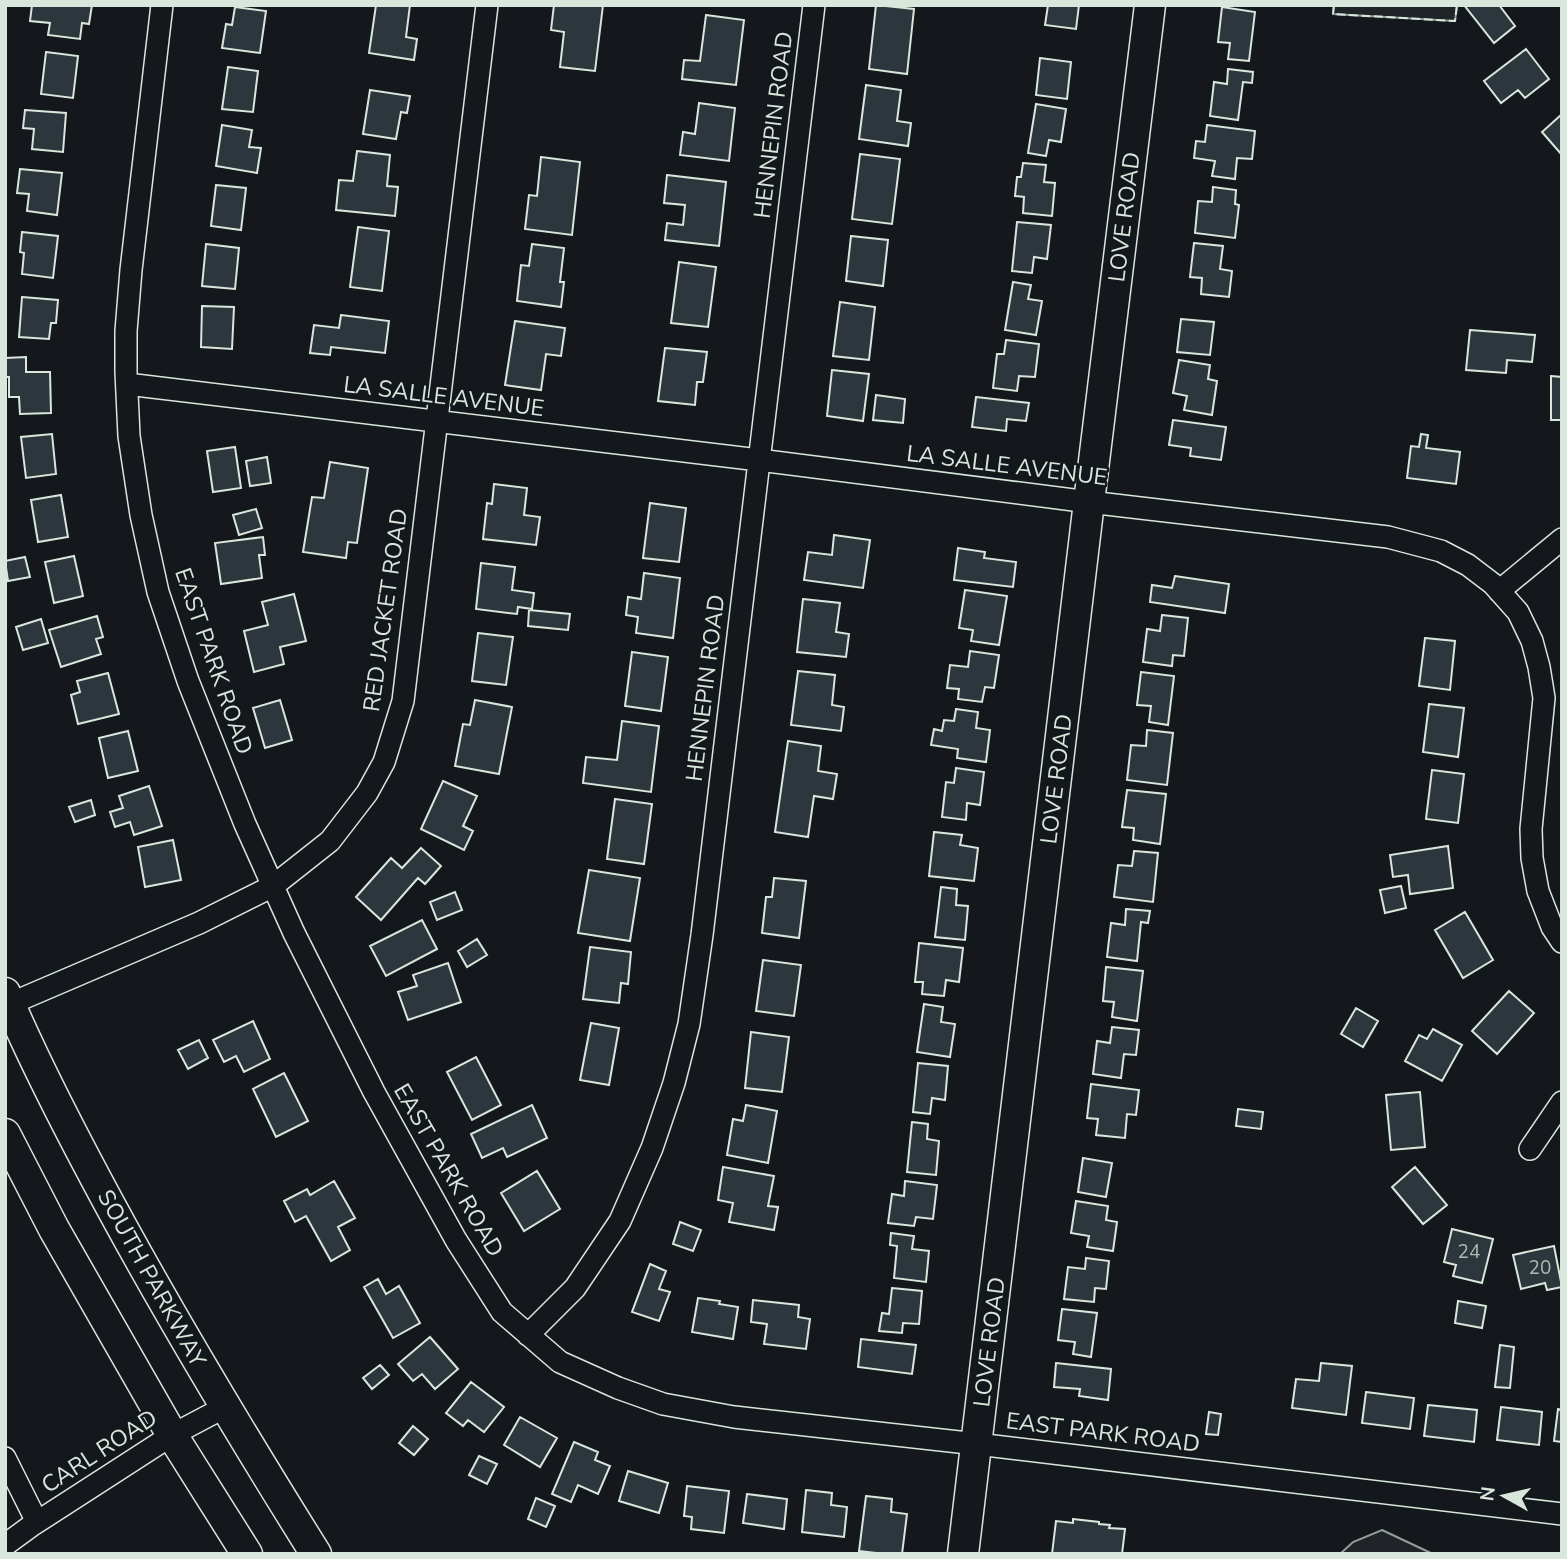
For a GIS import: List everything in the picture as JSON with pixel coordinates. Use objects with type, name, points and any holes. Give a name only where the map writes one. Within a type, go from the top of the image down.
[{"type":"street","name":"EAST PARK ROAD","points":[[162,5],[131,270],[127,331],[130,436],[141,515],[158,592],[188,681],[245,824],[294,933],[374,1092],[456,1240],[502,1312],[559,1362],[663,1404],[734,1417],[1562,1514]]},
{"type":"street","name":"RED JACKET ROAD","points":[[7,1001],[199,923],[273,886],[330,841],[367,793],[384,762],[403,701],[487,5]]},
{"type":"street","name":"HENNEPIN ROAD","points":[[528,1335],[575,1288],[620,1221],[652,1148],[674,1083],[689,1024],[814,5]]},
{"type":"street","name":"LOVE ROAD","points":[[963,1554],[1150,5]]},
{"type":"street","name":"LA SALLE AVENUE","points":[[127,384],[1388,537],[1441,551],[1468,565],[1493,584],[1518,612],[1532,641],[1544,698],[1531,830],[1532,858],[1538,891],[1552,927],[1562,942]]},
{"type":"street","points":[[1499,591],[1562,539]]},
{"type":"street","name":"SOUTH PARKWAY","points":[[7,1001],[67,1124],[127,1236],[225,1407],[316,1554]]},
{"type":"street","points":[[1530,1149],[1562,1102]]},
{"type":"street","points":[[5,1134],[54,1228],[172,1435],[247,1554]]},
{"type":"street","name":"CARL ROAD","points":[[5,1545],[172,1435],[225,1407]]},
{"type":"street","points":[[5,1458],[37,1522]]},
{"type":"shaded area","points":[[1334,5],[1457,5],[1455,21],[1333,14]]},
{"type":"shaded area","points":[[1382,1530],[1433,1554],[1340,1554],[1353,1542]]},
{"type":"building","points":[[32,5],[92,5],[89,24],[82,23],[80,39],[48,35],[50,23],[30,21]]},
{"type":"building","points":[[376,5],[410,5],[406,37],[417,39],[414,60],[369,53]]},
{"type":"building","points":[[554,5],[603,5],[595,71],[560,67],[564,32],[551,30]]},
{"type":"building","points":[[876,5],[914,9],[907,74],[869,69]]},
{"type":"building","points":[[1048,5],[1079,5],[1076,29],[1045,25]]},
{"type":"building","points":[[1464,5],[1499,5],[1515,26],[1494,43]]},
{"type":"building","points":[[235,7],[266,11],[260,53],[222,48],[226,24],[232,25]]},
{"type":"building","points":[[1222,7],[1255,12],[1249,61],[1228,59],[1230,43],[1218,42]]},
{"type":"building","points":[[706,15],[744,20],[736,85],[682,79],[684,60],[700,61]]},
{"type":"building","points":[[1526,49],[1549,79],[1525,98],[1518,90],[1501,103],[1484,81]]},
{"type":"building","points":[[46,52],[78,56],[73,98],[41,94]]},
{"type":"building","points":[[1040,58],[1071,62],[1067,99],[1036,95]]},
{"type":"building","points":[[228,67],[258,71],[253,112],[222,109]]},
{"type":"building","points":[[1228,69],[1253,72],[1252,83],[1243,82],[1238,120],[1210,116],[1214,82],[1227,84]]},
{"type":"building","points":[[866,85],[901,90],[897,121],[911,123],[908,146],[859,139]]},
{"type":"building","points":[[370,90],[410,96],[407,113],[401,112],[396,139],[363,134]]},
{"type":"building","points":[[699,103],[735,108],[729,161],[680,155],[683,132],[695,134]]},
{"type":"building","points":[[1036,104],[1066,109],[1061,142],[1049,140],[1046,156],[1028,153]]},
{"type":"building","points":[[25,110],[66,113],[63,152],[32,149],[34,129],[23,128]]},
{"type":"building","points":[[1562,114],[1562,155],[1542,132]]},
{"type":"building","points":[[222,125],[252,130],[249,147],[261,148],[257,173],[216,166]]},
{"type":"building","points":[[1207,125],[1255,131],[1252,159],[1237,158],[1235,179],[1212,176],[1215,161],[1194,158],[1196,141],[1205,142]]},
{"type":"building","points":[[357,151],[390,155],[387,186],[398,187],[395,216],[336,210],[339,180],[353,181]]},
{"type":"building","points":[[860,154],[900,159],[892,224],[852,219]]},
{"type":"building","points":[[541,157],[580,162],[572,235],[525,229],[529,195],[537,196]]},
{"type":"building","points":[[1023,163],[1046,165],[1044,182],[1055,183],[1052,216],[1023,213],[1024,197],[1015,196],[1017,177],[1021,177]]},
{"type":"building","points":[[20,169],[62,173],[57,215],[27,211],[29,194],[17,193]]},
{"type":"building","points":[[667,175],[726,182],[719,246],[665,240],[667,223],[683,225],[685,205],[664,203]]},
{"type":"building","points":[[216,185],[246,188],[241,230],[211,226]]},
{"type":"building","points":[[1213,187],[1236,190],[1235,204],[1239,205],[1235,238],[1195,233],[1198,201],[1212,202]]},
{"type":"building","points":[[1017,222],[1051,225],[1047,259],[1034,257],[1032,273],[1012,271]]},
{"type":"building","points":[[358,227],[389,231],[382,291],[350,287]]},
{"type":"building","points":[[22,232],[58,236],[53,278],[22,274]]},
{"type":"building","points":[[851,236],[888,240],[883,286],[846,281]]},
{"type":"building","points":[[1194,243],[1223,246],[1220,269],[1232,271],[1229,297],[1201,294],[1202,278],[1190,277]]},
{"type":"building","points":[[206,244],[239,248],[235,289],[202,286]]},
{"type":"building","points":[[532,244],[564,248],[560,282],[564,282],[561,307],[517,301],[521,265],[529,266]]},
{"type":"building","points":[[679,262],[716,267],[708,327],[671,323]]},
{"type":"building","points":[[1013,282],[1031,285],[1028,299],[1042,301],[1036,335],[1005,330]]},
{"type":"building","points":[[22,297],[58,300],[56,323],[51,323],[49,339],[19,337]]},
{"type":"building","points":[[840,302],[875,307],[869,360],[833,356]]},
{"type":"building","points":[[202,306],[234,307],[232,349],[201,347]]},
{"type":"building","points":[[341,315],[389,321],[385,353],[331,347],[330,355],[310,353],[314,325],[339,328]]},
{"type":"building","points":[[1181,319],[1214,322],[1210,355],[1177,352]]},
{"type":"building","points":[[515,321],[565,328],[561,356],[546,354],[541,390],[505,385]]},
{"type":"building","points":[[1470,330],[1535,335],[1532,362],[1507,360],[1506,373],[1466,370]]},
{"type":"building","points":[[1006,340],[1039,344],[1035,377],[1019,376],[1017,391],[993,388],[997,354],[1004,354]]},
{"type":"building","points":[[665,348],[707,352],[703,382],[697,382],[695,405],[658,401]]},
{"type":"building","points":[[26,357],[26,372],[50,372],[51,413],[20,414],[19,397],[9,397],[5,358]]},
{"type":"building","points":[[1179,360],[1210,365],[1208,379],[1217,381],[1212,415],[1184,410],[1187,396],[1173,393]]},
{"type":"building","points":[[832,370],[869,374],[863,421],[827,416]]},
{"type":"building","points":[[1551,376],[1562,377],[1562,420],[1551,420]]},
{"type":"building","points":[[876,395],[905,399],[903,423],[873,420]]},
{"type":"building","points":[[976,397],[1029,403],[1026,421],[1007,419],[1006,431],[972,427]]},
{"type":"building","points":[[1173,420],[1226,427],[1221,460],[1190,456],[1191,448],[1169,445]]},
{"type":"building","points":[[52,434],[56,474],[26,478],[21,437]]},
{"type":"building","points":[[1421,434],[1428,435],[1426,448],[1460,452],[1456,484],[1407,478],[1411,446],[1419,447]]},
{"type":"building","points":[[235,447],[241,488],[213,492],[207,451]]},
{"type":"building","points":[[267,457],[271,483],[250,486],[246,461]]},
{"type":"building","points":[[330,462],[368,468],[357,543],[348,542],[346,558],[303,552],[312,497],[324,498]]},
{"type":"building","points":[[494,484],[527,488],[524,515],[540,517],[536,545],[483,539],[487,503],[492,504]]},
{"type":"building","points":[[61,495],[68,537],[38,542],[31,500]]},
{"type":"building","points":[[650,503],[686,508],[679,562],[643,558]]},
{"type":"building","points":[[256,509],[262,528],[239,535],[233,515]]},
{"type":"building","points":[[834,535],[870,540],[863,588],[804,580],[808,552],[832,555]]},
{"type":"building","points":[[263,537],[265,555],[259,555],[262,578],[221,584],[215,543]]},
{"type":"building","points":[[958,548],[985,552],[984,558],[1016,562],[1013,587],[954,580]]},
{"type":"building","points":[[74,556],[83,596],[54,603],[45,562]]},
{"type":"building","points":[[25,557],[30,577],[8,581],[5,561]]},
{"type":"building","points":[[481,563],[515,567],[512,590],[534,593],[532,609],[518,607],[517,614],[476,609]]},
{"type":"building","points":[[644,573],[680,578],[673,638],[636,633],[638,617],[626,615],[628,597],[641,599]]},
{"type":"building","points":[[1175,576],[1229,584],[1225,613],[1150,602],[1152,585],[1172,588]]},
{"type":"building","points":[[965,590],[1007,596],[999,645],[971,641],[973,630],[959,628]]},
{"type":"building","points":[[294,594],[306,641],[280,647],[284,664],[254,672],[244,631],[268,625],[262,602]]},
{"type":"building","points":[[803,599],[840,603],[836,632],[849,634],[846,657],[797,652]]},
{"type":"building","points":[[529,610],[570,614],[568,630],[528,626]]},
{"type":"building","points":[[1162,615],[1188,618],[1184,656],[1173,655],[1172,666],[1143,662],[1147,629],[1160,631]]},
{"type":"building","points":[[97,616],[103,637],[96,639],[101,654],[61,667],[49,630]]},
{"type":"building","points":[[41,619],[48,643],[23,650],[16,627]]},
{"type":"building","points":[[478,633],[513,637],[506,685],[472,681]]},
{"type":"building","points":[[1425,638],[1455,641],[1450,690],[1419,686]]},
{"type":"building","points":[[970,651],[999,655],[994,688],[985,687],[982,702],[958,699],[959,689],[947,688],[950,665],[968,667]]},
{"type":"building","points":[[632,652],[668,657],[661,711],[625,706]]},
{"type":"building","points":[[798,671],[835,675],[832,705],[844,707],[841,731],[791,725]]},
{"type":"building","points":[[1141,672],[1174,676],[1168,725],[1149,722],[1151,706],[1137,705]]},
{"type":"building","points":[[108,673],[119,714],[78,724],[71,695],[80,692],[77,681]]},
{"type":"building","points":[[280,700],[292,740],[265,748],[253,708]]},
{"type":"building","points":[[475,700],[512,707],[499,774],[455,766],[463,724],[470,725]]},
{"type":"building","points":[[1429,704],[1464,708],[1458,757],[1423,752]]},
{"type":"building","points":[[956,709],[978,712],[976,728],[990,730],[986,762],[957,758],[958,749],[931,745],[934,729],[942,731],[944,720],[954,721]]},
{"type":"building","points":[[622,721],[659,726],[651,792],[583,783],[586,757],[617,760]]},
{"type":"building","points":[[1147,730],[1173,733],[1167,785],[1127,780],[1131,745],[1146,746]]},
{"type":"building","points":[[128,731],[138,771],[108,778],[99,738]]},
{"type":"building","points":[[788,741],[821,746],[818,771],[837,774],[833,799],[814,796],[808,837],[775,832]]},
{"type":"building","points":[[956,768],[984,772],[980,805],[967,803],[966,820],[942,817],[946,782],[954,783]]},
{"type":"building","points":[[1432,770],[1464,774],[1458,823],[1426,819]]},
{"type":"building","points":[[443,781],[477,796],[463,826],[473,831],[464,850],[421,829]]},
{"type":"building","points":[[149,786],[162,826],[134,835],[130,822],[115,827],[110,812],[123,808],[119,796]]},
{"type":"building","points":[[1127,790],[1166,794],[1160,844],[1133,840],[1134,828],[1122,827]]},
{"type":"building","points":[[615,799],[652,804],[644,864],[607,859]]},
{"type":"building","points":[[91,800],[95,815],[75,822],[69,807]]},
{"type":"building","points":[[934,832],[962,835],[960,845],[978,848],[974,881],[929,876]]},
{"type":"building","points":[[173,840],[181,880],[145,887],[138,847]]},
{"type":"building","points":[[1448,846],[1453,888],[1410,894],[1408,875],[1393,877],[1390,855]]},
{"type":"building","points":[[421,848],[441,866],[425,884],[418,878],[381,920],[356,897],[391,858],[402,868]]},
{"type":"building","points":[[1134,851],[1158,853],[1153,902],[1114,897],[1118,865],[1132,866]]},
{"type":"building","points":[[589,870],[640,878],[630,941],[578,933]]},
{"type":"building","points":[[774,878],[806,881],[799,938],[762,933],[766,897],[772,897]]},
{"type":"building","points":[[1401,886],[1406,908],[1385,913],[1380,890]]},
{"type":"building","points":[[941,887],[957,889],[956,905],[968,906],[965,940],[935,937]]},
{"type":"building","points":[[455,892],[462,910],[437,920],[430,902]]},
{"type":"building","points":[[1126,909],[1150,911],[1148,923],[1141,922],[1137,961],[1107,957],[1111,923],[1125,925]]},
{"type":"building","points":[[1465,912],[1493,960],[1463,978],[1435,930]]},
{"type":"building","points":[[422,920],[437,949],[386,976],[370,946]]},
{"type":"building","points":[[477,939],[487,955],[467,967],[458,951]]},
{"type":"building","points":[[919,943],[963,948],[959,982],[946,980],[944,996],[922,994],[923,982],[915,982]]},
{"type":"building","points":[[590,947],[631,952],[628,984],[621,983],[619,1003],[583,999]]},
{"type":"building","points":[[763,960],[801,965],[794,1016],[756,1011]]},
{"type":"building","points":[[448,963],[461,1002],[408,1020],[398,992],[417,986],[413,975]]},
{"type":"building","points":[[1106,967],[1143,971],[1137,1021],[1112,1017],[1114,1002],[1103,1001]]},
{"type":"building","points":[[1509,991],[1534,1013],[1497,1054],[1472,1031]]},
{"type":"building","points":[[924,1004],[943,1007],[941,1022],[955,1024],[950,1057],[917,1052]]},
{"type":"building","points":[[1356,1008],[1378,1021],[1363,1047],[1341,1034]]},
{"type":"building","points":[[253,1021],[270,1059],[244,1072],[236,1056],[224,1062],[213,1040]]},
{"type":"building","points":[[591,1023],[619,1028],[609,1085],[580,1080]]},
{"type":"building","points":[[1112,1027],[1139,1030],[1136,1055],[1124,1054],[1121,1078],[1093,1074],[1097,1041],[1110,1043]]},
{"type":"building","points":[[1433,1029],[1462,1045],[1442,1081],[1405,1061],[1419,1035],[1427,1039]]},
{"type":"building","points":[[751,1032],[789,1037],[782,1092],[745,1088]]},
{"type":"building","points":[[199,1040],[208,1058],[188,1069],[178,1050]]},
{"type":"building","points":[[476,1057],[501,1105],[472,1120],[447,1072]]},
{"type":"building","points":[[918,1063],[948,1066],[945,1100],[932,1098],[930,1114],[913,1112]]},
{"type":"building","points":[[284,1073],[308,1121],[276,1137],[253,1089]]},
{"type":"building","points":[[1091,1084],[1139,1090],[1136,1115],[1127,1114],[1125,1138],[1096,1135],[1098,1119],[1087,1118]]},
{"type":"building","points":[[1420,1092],[1425,1147],[1391,1150],[1386,1095]]},
{"type":"building","points":[[532,1105],[547,1138],[507,1157],[503,1148],[482,1158],[471,1134]]},
{"type":"building","points":[[746,1105],[777,1111],[768,1163],[727,1155],[733,1119],[743,1121]]},
{"type":"building","points":[[1238,1109],[1263,1112],[1261,1129],[1236,1126]]},
{"type":"building","points":[[912,1122],[928,1124],[927,1139],[939,1141],[936,1175],[907,1172]]},
{"type":"building","points":[[1083,1158],[1112,1163],[1106,1197],[1078,1192]]},
{"type":"building","points":[[723,1167],[774,1176],[768,1206],[778,1207],[774,1230],[729,1222],[733,1203],[718,1200]]},
{"type":"building","points":[[1415,1167],[1447,1205],[1423,1224],[1392,1187]]},
{"type":"building","points":[[537,1171],[560,1209],[524,1231],[501,1193]]},
{"type":"building","points":[[334,1181],[355,1218],[338,1227],[350,1250],[331,1261],[306,1216],[295,1222],[284,1201],[307,1189],[310,1195]]},
{"type":"building","points":[[905,1181],[937,1185],[933,1219],[916,1217],[914,1226],[888,1223],[892,1194],[904,1196]]},
{"type":"building","points":[[1076,1201],[1108,1206],[1106,1220],[1117,1222],[1113,1251],[1087,1247],[1089,1236],[1071,1233]]},
{"type":"building","points":[[680,1222],[701,1230],[693,1251],[673,1244]]},
{"type":"building","points":[[1452,1229],[1493,1239],[1482,1283],[1453,1276],[1456,1265],[1444,1262]]},
{"type":"building","points":[[891,1233],[914,1236],[912,1249],[929,1251],[926,1282],[894,1278],[897,1246],[890,1245]]},
{"type":"building","points":[[1554,1246],[1562,1287],[1547,1290],[1545,1283],[1521,1289],[1513,1255]]},
{"type":"building","points":[[1086,1258],[1109,1261],[1106,1289],[1095,1288],[1094,1302],[1064,1299],[1068,1267],[1085,1269]]},
{"type":"building","points":[[650,1264],[666,1271],[659,1289],[670,1292],[659,1321],[632,1312]]},
{"type":"building","points":[[378,1279],[386,1294],[399,1286],[420,1323],[393,1338],[364,1287]]},
{"type":"building","points":[[892,1288],[922,1291],[919,1324],[903,1323],[902,1333],[879,1331],[882,1313],[889,1314]]},
{"type":"building","points":[[698,1298],[738,1307],[733,1339],[692,1332]]},
{"type":"building","points":[[753,1300],[799,1305],[798,1317],[810,1319],[806,1349],[764,1344],[767,1324],[751,1322]]},
{"type":"building","points":[[1458,1301],[1486,1306],[1482,1328],[1455,1323]]},
{"type":"building","points":[[1062,1309],[1097,1313],[1091,1357],[1073,1354],[1075,1342],[1058,1340]]},
{"type":"building","points":[[430,1337],[458,1369],[435,1389],[422,1374],[413,1381],[398,1364]]},
{"type":"building","points":[[861,1339],[916,1345],[912,1374],[858,1367]]},
{"type":"building","points":[[1500,1345],[1514,1347],[1510,1388],[1495,1387]]},
{"type":"building","points":[[1056,1363],[1111,1369],[1108,1400],[1079,1396],[1080,1389],[1054,1387]]},
{"type":"building","points":[[1321,1363],[1352,1366],[1346,1415],[1292,1408],[1296,1379],[1319,1381]]},
{"type":"building","points":[[380,1365],[389,1375],[372,1389],[363,1378]]},
{"type":"building","points":[[471,1382],[504,1407],[484,1432],[468,1420],[463,1426],[446,1413]]},
{"type":"building","points":[[1366,1392],[1414,1398],[1410,1429],[1362,1423]]},
{"type":"building","points":[[1428,1405],[1477,1410],[1474,1442],[1424,1436]]},
{"type":"building","points":[[1501,1407],[1542,1412],[1539,1445],[1497,1440]]},
{"type":"building","points":[[1558,1409],[1562,1410],[1562,1442],[1554,1441]]},
{"type":"building","points":[[1209,1412],[1221,1414],[1218,1435],[1206,1434]]},
{"type":"building","points":[[520,1417],[557,1438],[540,1467],[504,1445]]},
{"type":"building","points":[[413,1426],[428,1439],[414,1455],[399,1443]]},
{"type":"building","points":[[574,1442],[598,1452],[595,1460],[610,1466],[598,1494],[578,1485],[571,1502],[552,1494]]},
{"type":"building","points":[[479,1456],[497,1464],[487,1484],[469,1475]]},
{"type":"building","points":[[628,1471],[668,1483],[659,1513],[619,1501]]},
{"type":"building","points":[[687,1486],[729,1491],[724,1533],[691,1529],[692,1517],[684,1516]]},
{"type":"building","points":[[806,1490],[832,1493],[831,1505],[847,1507],[844,1537],[802,1532]]},
{"type":"building","points":[[747,1494],[787,1499],[784,1529],[743,1523]]},
{"type":"building","points":[[866,1496],[892,1499],[891,1512],[907,1514],[902,1554],[859,1551]]},
{"type":"building","points":[[536,1498],[555,1506],[546,1527],[528,1519]]},
{"type":"building","points":[[1073,1519],[1125,1529],[1122,1554],[1052,1554],[1056,1521],[1073,1523]]},
{"type":"fence","points":[[1334,5],[1333,14],[1455,21],[1457,5]]}]
